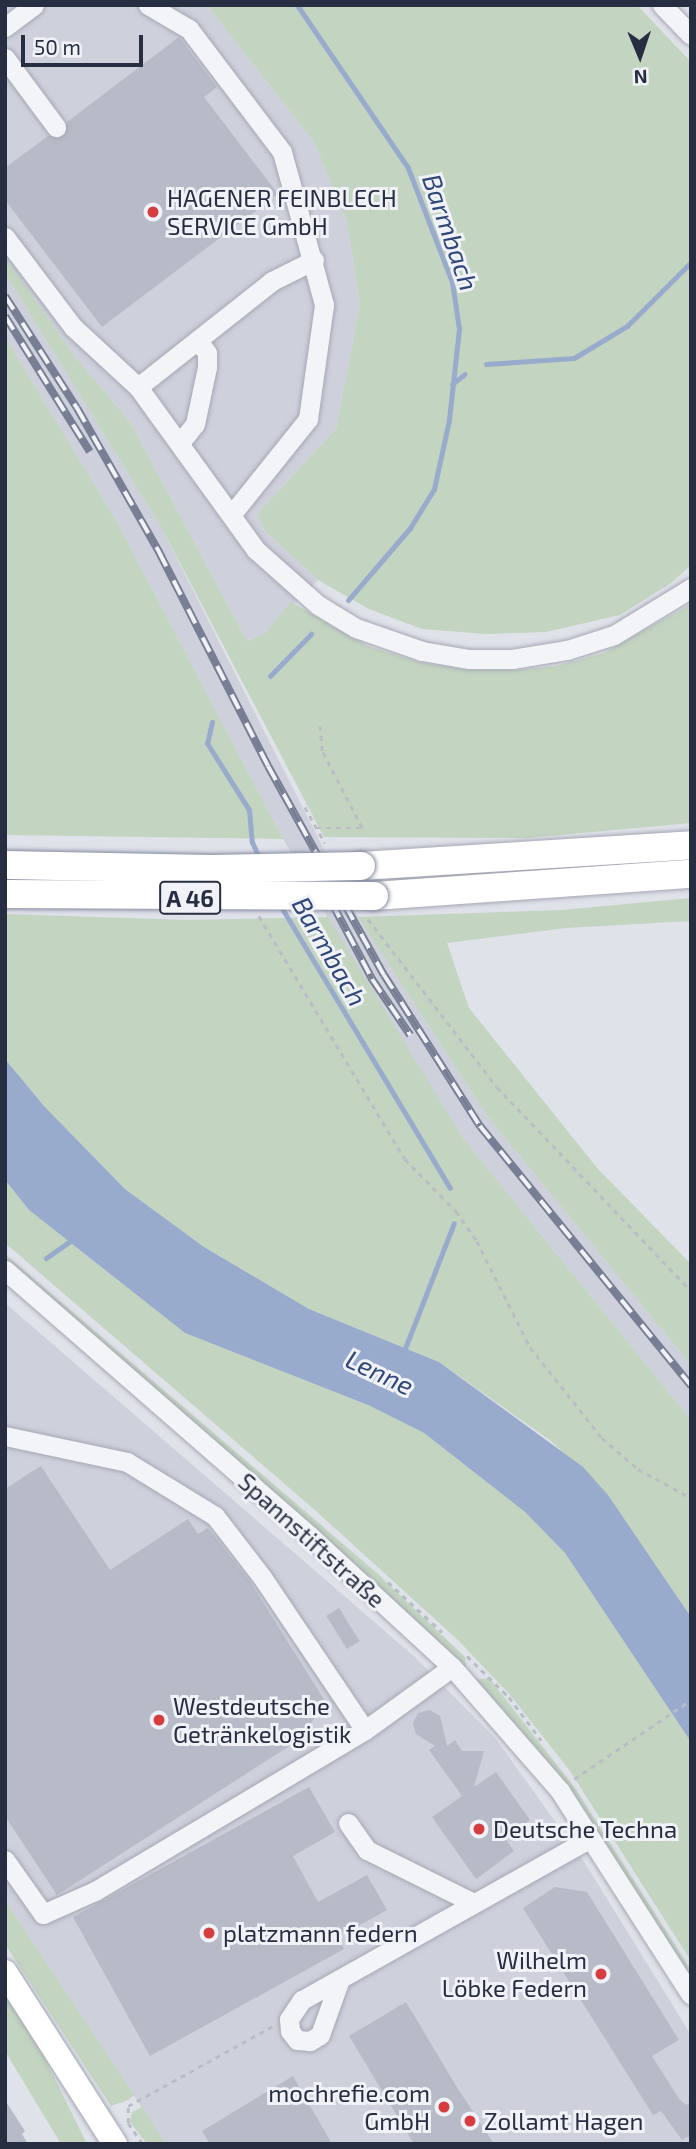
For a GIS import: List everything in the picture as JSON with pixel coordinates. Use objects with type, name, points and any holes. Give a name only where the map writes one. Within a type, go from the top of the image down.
[{"type":"highway","name":"A 46","points":[[5,865],[186,869],[361,866],[691,845]]},
{"type":"highway","name":"A 46","points":[[5,894],[369,905],[691,874]]},
{"type":"main road","points":[[5,1972],[115,2144]]},
{"type":"street","points":[[5,27],[34,5]]},
{"type":"street","points":[[148,5],[189,29],[282,152],[314,260],[324,315],[317,335],[308,419],[231,515]]},
{"type":"street","points":[[662,5],[691,35]]},
{"type":"street","points":[[5,58],[56,127]]},
{"type":"street","points":[[5,237],[73,327],[138,387],[231,515],[276,570],[318,605],[356,628],[402,646],[469,659],[512,659],[590,645],[652,616],[691,588]]},
{"type":"street","points":[[138,387],[272,281],[314,260]]},
{"type":"street","points":[[180,443],[195,424],[207,367],[207,354],[198,340]]},
{"type":"street","name":"Spannstiftstraße","points":[[5,1270],[310,1536],[452,1667],[560,1791],[691,1995]]},
{"type":"street","points":[[5,1436],[127,1462],[215,1516],[262,1577],[365,1730]]},
{"type":"street","points":[[5,1860],[43,1914],[95,1891],[365,1730],[452,1667]]},
{"type":"street","points":[[348,1823],[367,1850],[474,1903]]},
{"type":"street","points":[[340,1979],[320,2035],[310,2041],[297,2040],[290,2031],[289,2019],[302,2000],[589,1839]]},
{"type":"path","points":[[316,828],[362,828],[322,751],[320,726]]},
{"type":"path","points":[[252,905],[405,1158],[456,1210],[477,1241],[530,1347],[602,1438],[638,1469],[691,1498]]},
{"type":"path","points":[[369,905],[497,1087],[691,1291]]},
{"type":"path","points":[[572,1781],[691,1700]]},
{"type":"path","points":[[142,2144],[128,2123],[128,2105],[289,2019]]},
{"type":"shaded area","points":[[5,5],[207,5],[314,142],[347,220],[360,306],[336,429],[257,514],[264,530],[318,580],[265,633],[247,641],[130,422],[73,354],[5,257]]},
{"type":"shaded area","points":[[5,273],[161,527],[358,917],[488,1117],[691,1365],[691,1420],[463,1138],[369,990],[283,839],[116,520],[5,337]]},
{"type":"shaded area","points":[[5,1303],[416,1658],[496,1739],[585,1863],[691,2035],[691,2144],[166,2144],[5,1900]]},
{"type":"green space","points":[[207,5],[637,5],[691,62],[691,565],[671,583],[620,615],[546,632],[485,634],[422,629],[369,609],[318,580],[264,530],[257,514],[336,429],[360,305],[347,221],[314,142]]},
{"type":"green space","points":[[5,257],[73,354],[130,422],[247,641],[265,633],[291,602],[368,646],[418,662],[469,670],[516,670],[556,666],[604,653],[691,604],[691,823],[527,838],[324,837],[161,527],[5,273]]},
{"type":"green space","points":[[5,337],[116,520],[283,839],[5,835]]},
{"type":"green space","points":[[691,898],[691,921],[566,928],[447,943],[469,1008],[598,1169],[691,1264],[691,1365],[488,1117],[358,917],[562,910]]},
{"type":"green space","points":[[5,914],[190,920],[328,917],[463,1138],[691,1420],[691,1617],[608,1495],[551,1441],[439,1362],[309,1309],[204,1247],[125,1189],[44,1106],[5,1059]]},
{"type":"green space","points":[[5,1180],[29,1210],[185,1333],[368,1405],[424,1433],[525,1512],[565,1553],[691,1742],[691,1961],[570,1771],[511,1696],[459,1641],[316,1511],[5,1243]]},
{"type":"green space","points":[[5,1254],[377,1573],[465,1657],[466,1669],[385,1592],[5,1260]]},
{"type":"green space","points":[[489,1678],[575,1788],[691,1970],[691,1981],[543,1759],[475,1680]]},
{"type":"green space","points":[[5,1900],[134,2095],[128,2100],[111,2106],[5,1944]]},
{"type":"green space","points":[[5,1995],[41,2051],[87,2144],[61,2144],[5,2051]]},
{"type":"green space","points":[[142,2107],[166,2144],[147,2144],[130,2122],[132,2112]]},
{"type":"water","name":"Lenne","points":[[5,1059],[44,1106],[125,1189],[204,1247],[309,1309],[439,1362],[583,1467],[608,1495],[691,1617],[691,1742],[565,1553],[525,1512],[424,1433],[368,1405],[185,1333],[29,1210],[5,1180]]},
{"type":"building","name":"HAGENER FEINBLECH SERVICE GmbH","points":[[179,37],[217,87],[204,97],[278,194],[102,327],[5,200],[5,168],[48,136],[64,136],[67,122]]},
{"type":"building","name":"Westdeutsche Getränkelogistik","points":[[41,1466],[110,1570],[188,1519],[198,1534],[208,1528],[249,1580],[325,1701],[302,1738],[57,1895],[5,1816],[5,1489]]},
{"type":"building","points":[[339,1608],[360,1641],[347,1649],[326,1616]]},
{"type":"building","name":"Deutsche Techna","points":[[430,1710],[440,1716],[447,1746],[455,1740],[462,1751],[484,1751],[474,1787],[496,1772],[530,1820],[505,1838],[514,1851],[476,1879],[432,1817],[462,1796],[429,1750],[435,1746],[416,1734],[413,1723],[418,1713]]},
{"type":"building","name":"platzmann federn","points":[[309,1787],[335,1832],[293,1856],[318,1902],[367,1875],[387,1910],[338,1937],[344,1949],[150,2056],[73,1917]]},
{"type":"building","name":"Wilhelm Löbke Federn","points":[[555,1887],[587,1892],[679,2040],[652,2056],[679,2099],[686,2105],[691,2102],[691,2135],[682,2140],[661,2111],[653,2115],[523,1908]]},
{"type":"building","points":[[406,2002],[494,2144],[414,2144],[349,2036]]},
{"type":"building","points":[[293,2076],[332,2144],[210,2144],[202,2131]]},
{"type":"building","points":[[5,2100],[25,2131],[22,2134],[28,2144],[5,2144]]},
{"type":"waterway","name":"Barmbach","points":[[297,5],[408,168],[452,282],[459,329],[449,420],[434,489],[410,528],[348,600]]},
{"type":"waterway","points":[[486,364],[574,358],[627,326],[691,262]]},
{"type":"waterway","points":[[452,384],[465,374]]},
{"type":"waterway","name":"Barmbach","points":[[270,676],[311,634]]},
{"type":"waterway","name":"Barmbach","points":[[212,722],[207,743],[249,810],[252,842],[259,858]]},
{"type":"waterway","name":"Barmbach","points":[[280,905],[450,1188]]},
{"type":"waterway","name":"Barmbach","points":[[404,1351],[454,1223]]},
{"type":"waterway","points":[[46,1258],[72,1240]]},
{"type":"railway","points":[[5,296],[77,408],[159,552],[268,766],[384,975],[480,1126],[691,1386]]},
{"type":"railway","points":[[5,316],[90,452]]},
{"type":"railway","points":[[317,875],[372,979],[410,1035]]},
{"type":"place","name":"HAGENER FEINBLECH SERVICE GmbH","points":[[153,212]]},
{"type":"place","name":"Westdeutsche Getränkelogistik","points":[[159,1720]]},
{"type":"place","name":"Deutsche Techna","points":[[479,1829]]},
{"type":"place","name":"platzmann federn","points":[[209,1933]]},
{"type":"place","name":"Wilhelm Löbke Federn","points":[[601,1974]]},
{"type":"place","name":"mochrefie.com GmbH","points":[[444,2107]]},
{"type":"place","name":"Zollamt Hagen","points":[[470,2121]]}]
